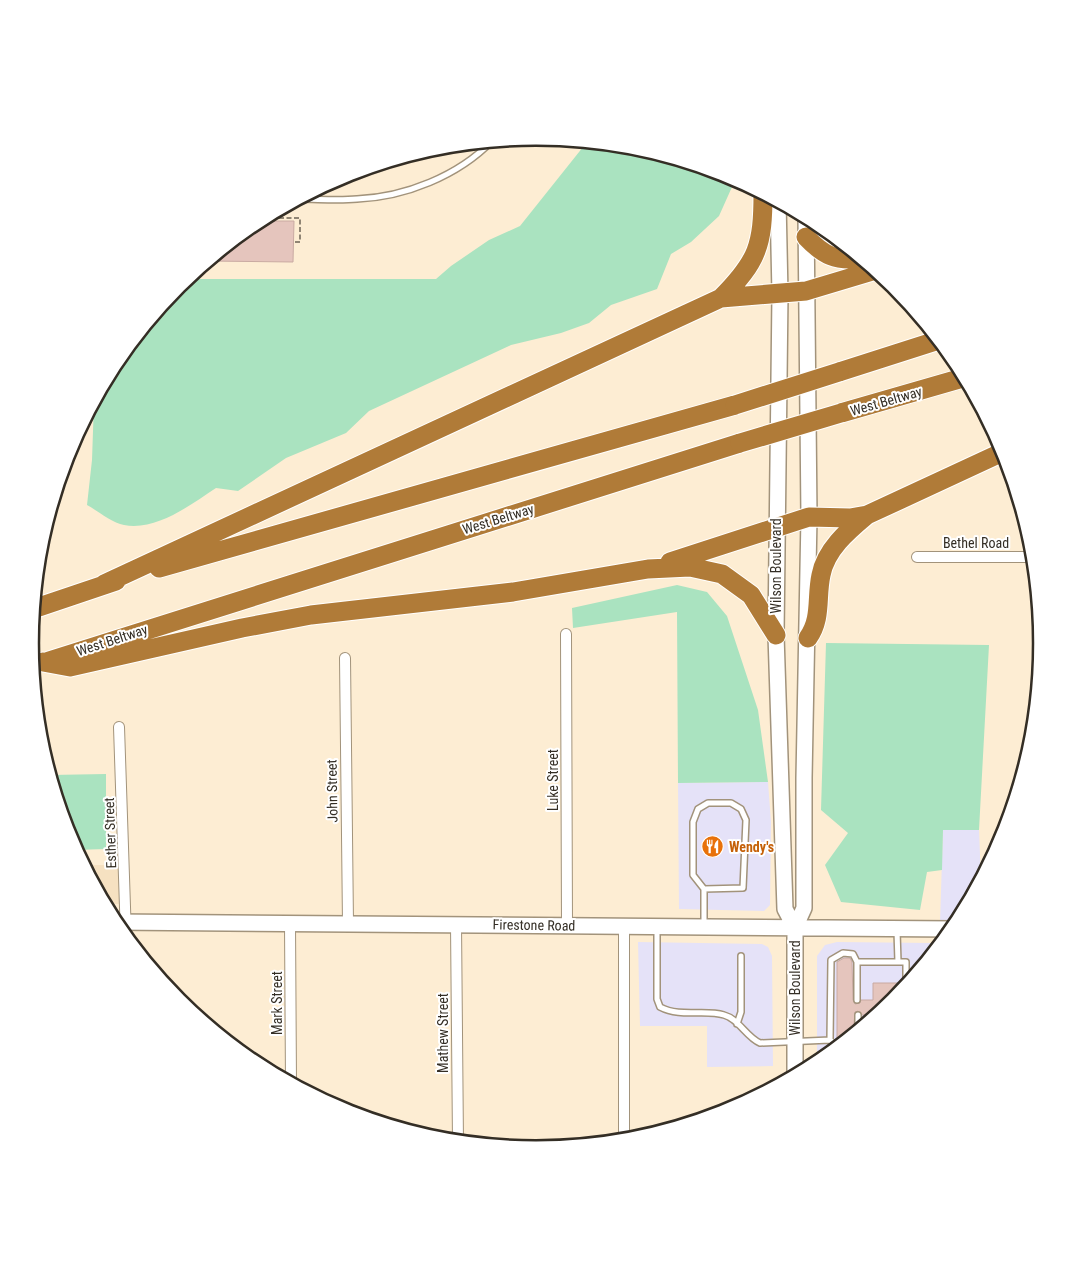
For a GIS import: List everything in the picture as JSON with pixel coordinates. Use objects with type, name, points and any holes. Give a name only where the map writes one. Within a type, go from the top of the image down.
[{"type":"highway","points":[[104,584],[721,298],[739,280],[757,251],[763,229],[763,200]]},
{"type":"highway","points":[[806,237],[821,252],[840,258],[851,258]]},
{"type":"highway","points":[[721,298],[806,291],[868,272]]},
{"type":"highway","points":[[40,606],[104,584],[735,405],[932,342]]},
{"type":"highway","name":"West Beltway","points":[[40,663],[740,443],[958,380]]},
{"type":"highway","points":[[648,569],[809,517],[850,518],[867,515],[997,455]]},
{"type":"highway","points":[[808,638],[817,620],[820,575],[824,563],[845,534],[867,515]]},
{"type":"highway","points":[[40,664],[70,667],[233,630],[311,615],[513,592],[648,569],[690,567],[722,574],[751,595],[776,635]]},
{"type":"main road","name":"Wilson Boulevard","points":[[778,208],[780,294],[776,635],[785,909],[795,928]]},
{"type":"main road","name":"Wilson Boulevard","points":[[796,1068],[795,928],[804,908],[804,778],[808,638],[809,517],[806,226]]},
{"type":"main road","name":"Firestone Road","points":[[124,922],[944,929]]},
{"type":"street","name":"Bethel Road","points":[[917,557],[1027,558]]},
{"type":"street","name":"Luke Street","points":[[566,634],[567,926]]},
{"type":"street","name":"John Street","points":[[345,658],[348,924]]},
{"type":"street","name":"Esther Street","points":[[119,728],[120,915]]},
{"type":"street","name":"Mark Street","points":[[290,923],[291,1077]]},
{"type":"street","name":"Mathew Street","points":[[456,924],[458,1135]]},
{"type":"street","points":[[624,927],[624,1134]]},
{"type":"lane","points":[[312,199],[358,200],[405,192],[441,177],[485,149]]},
{"type":"lane","points":[[704,889],[743,888],[746,820],[742,809],[732,803],[708,803],[698,809],[693,822],[693,875],[704,889],[704,927]]},
{"type":"lane","points":[[657,927],[657,999],[660,1006],[669,1011],[724,1015],[737,1024],[751,1040],[760,1044],[830,1040],[833,1043]]},
{"type":"lane","points":[[898,929],[898,962]]},
{"type":"lane","points":[[830,1040],[834,995],[834,966],[831,960],[843,953],[853,954],[856,965],[856,996]]},
{"type":"lane","points":[[737,1024],[741,1012],[741,956]]},
{"type":"lane","points":[[856,965],[906,962],[906,977]]},
{"type":"lane","points":[[857,1025],[858,1014]]},
{"type":"lane","points":[[830,1029],[837,1029]]},
{"type":"path","points":[[279,218],[300,218],[300,242],[294,242]]},
{"type":"shaded area","points":[[768,782],[771,822],[770,905],[764,911],[679,909],[678,783]]},
{"type":"shaded area","points":[[943,829],[979,829],[981,869],[949,922],[940,922]]},
{"type":"shaded area","points":[[91,865],[118,865],[121,904],[113,904]]},
{"type":"shaded area","points":[[638,942],[762,944],[768,947],[772,956],[773,1066],[707,1067],[707,1026],[640,1026]]},
{"type":"shaded area","points":[[837,942],[932,943],[931,947],[911,972],[865,1018],[817,1054],[817,956],[825,945]]},
{"type":"green space","points":[[582,148],[634,155],[696,172],[732,186],[719,216],[691,242],[671,254],[657,289],[611,305],[589,323],[561,333],[511,345],[369,411],[346,433],[286,458],[238,491],[216,488],[184,509],[161,520],[136,526],[119,524],[87,505],[92,460],[94,416],[105,395],[142,340],[162,315],[198,279],[436,279],[451,266],[489,240],[520,226]]},
{"type":"green space","points":[[677,585],[707,592],[727,616],[758,710],[768,782],[678,783],[677,612],[573,628],[572,608]]},
{"type":"green space","points":[[826,643],[989,645],[979,830],[943,830],[942,870],[927,872],[920,910],[841,902],[825,865],[848,833],[821,810]]},
{"type":"green space","points":[[106,774],[106,849],[84,850],[65,803],[57,775]]},
{"type":"building","points":[[274,221],[294,221],[293,262],[218,261]]},
{"type":"building","points":[[844,958],[850,958],[852,962],[853,1000],[855,1004],[860,1003],[861,1000],[873,1000],[873,983],[899,983],[868,1015],[862,1015],[858,1011],[855,1012],[854,1027],[837,1040],[837,1040],[837,962]]},
{"type":"place","name":"Wendy's","points":[[713,847]]}]
